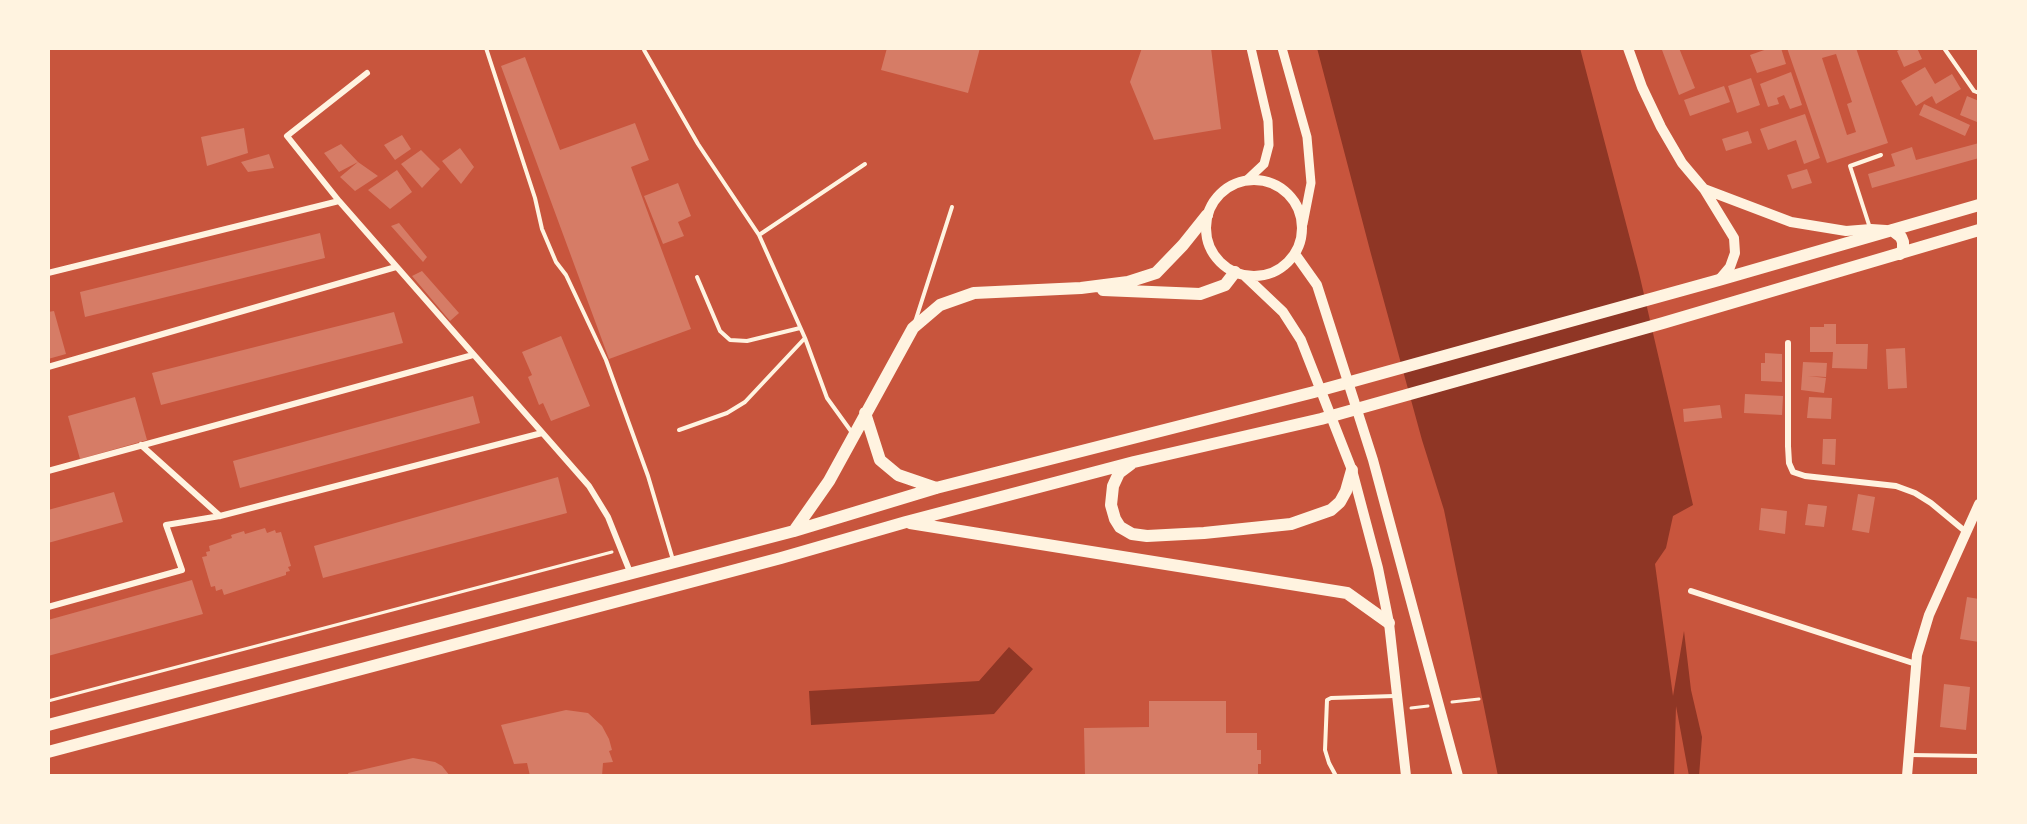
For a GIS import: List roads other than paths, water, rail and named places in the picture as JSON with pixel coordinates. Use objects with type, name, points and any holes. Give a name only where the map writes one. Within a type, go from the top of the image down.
[{"type":"highway","points":[[48,724],[794,531],[936,488],[1314,392],[1656,298],[1979,205]]},
{"type":"highway","points":[[794,531],[828,481],[913,328],[940,305],[974,293],[1081,288],[1128,282],[1156,273],[1183,245],[1207,214]]},
{"type":"highway","points":[[1892,230],[1901,237],[1903,242],[1900,254]]},
{"type":"highway","points":[[48,752],[1134,462],[1321,419],[1976,233]]},
{"type":"highway","points":[[1081,288],[1200,294],[1225,285],[1240,273]]},
{"type":"highway","points":[[865,413],[880,459],[898,475],[936,488]]},
{"type":"highway","points":[[1134,462],[1119,473],[1113,486],[1111,505],[1120,527],[1132,534],[1147,536],[1291,524],[1330,510],[1340,502],[1352,470]]},
{"type":"highway","points":[[906,522],[1347,593],[1389,622]]},
{"type":"main road","points":[[1628,48],[1642,87],[1661,127],[1682,163],[1704,189],[1734,238],[1735,253],[1730,267],[1719,280]]},
{"type":"main road","points":[[1248,180],[1274,183],[1294,200],[1303,224],[1295,254],[1286,264],[1273,272],[1259,276],[1240,273],[1223,265],[1208,242],[1206,228],[1207,214],[1216,198],[1230,185],[1248,180]]},
{"type":"main road","points":[[1704,189],[1791,222],[1846,231],[1892,230]]},
{"type":"main road","points":[[1295,254],[1317,285],[1373,459],[1456,774]]},
{"type":"main road","points":[[1240,273],[1283,312],[1301,340],[1352,470],[1378,568],[1389,622],[1407,774]]},
{"type":"main road","points":[[1907,776],[1917,655],[1929,615],[1979,504]]},
{"type":"street","points":[[1248,180],[1264,164],[1269,146],[1268,121],[1251,48]]},
{"type":"street","points":[[1282,48],[1307,137],[1311,183],[1303,224]]},
{"type":"street","points":[[367,73],[287,136],[339,201],[589,486],[608,517],[630,572]]},
{"type":"street","points":[[48,273],[339,201]]},
{"type":"street","points":[[48,368],[396,267]]},
{"type":"street","points":[[1788,342],[1788,446],[1789,463],[1793,472],[1805,476],[1896,486],[1915,493],[1931,503],[1966,532]]},
{"type":"street","points":[[48,471],[473,355]]},
{"type":"street","points":[[48,607],[182,570],[166,525],[220,516],[542,433]]},
{"type":"street","points":[[141,445],[220,516]]},
{"type":"street","points":[[1691,591],[1916,664]]},
{"type":"lane","points":[[486,48],[535,198],[542,229],[556,262],[566,275],[606,360],[648,476],[673,561]]},
{"type":"lane","points":[[1944,48],[1974,91],[1979,93]]},
{"type":"lane","points":[[644,50],[698,144],[759,236],[805,338],[827,398],[854,434]]},
{"type":"lane","points":[[1870,229],[1850,166],[1881,155]]},
{"type":"lane","points":[[759,236],[865,164]]},
{"type":"lane","points":[[913,328],[952,207]]},
{"type":"lane","points":[[697,277],[720,331],[730,340],[747,341],[800,328]]},
{"type":"lane","points":[[679,430],[727,413],[745,402],[805,338]]},
{"type":"lane","points":[[1336,776],[1325,750],[1327,700],[1397,696]]},
{"type":"lane","points":[[1909,754],[1979,756]]}]
